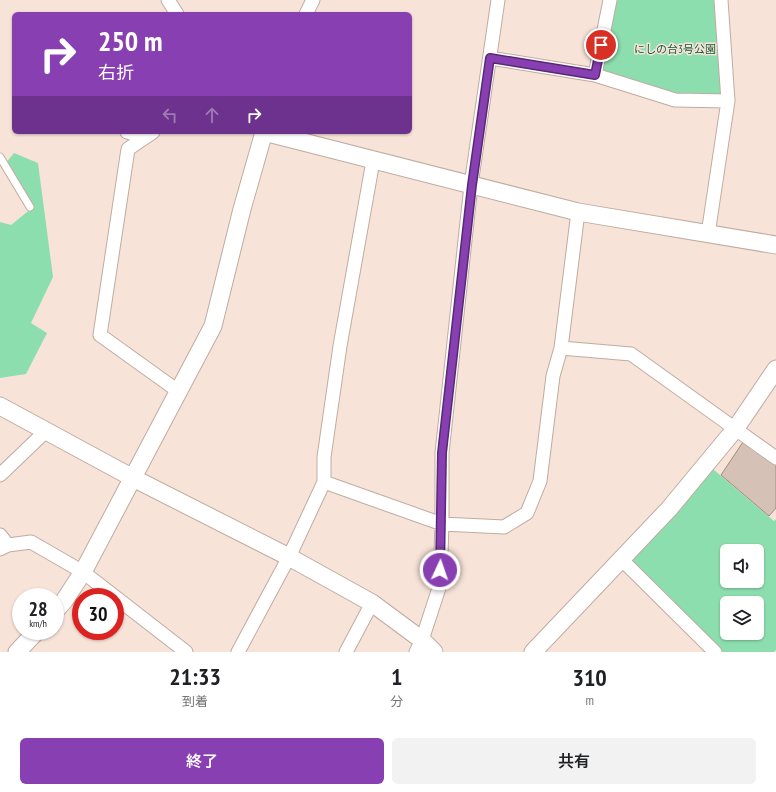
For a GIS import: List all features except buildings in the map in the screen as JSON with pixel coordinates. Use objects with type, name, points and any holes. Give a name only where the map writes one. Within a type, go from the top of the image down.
[{"type":"street","points":[[168,0],[176,12]]},
{"type":"street","points":[[307,12],[313,0]]},
{"type":"street","points":[[419,646],[440,585],[442,453],[472,185],[498,0]]},
{"type":"street","points":[[595,75],[610,0]]},
{"type":"street","points":[[708,234],[728,101],[721,0]]},
{"type":"street","points":[[490,58],[595,75],[675,100],[728,101]]},
{"type":"street","points":[[64,601],[83,572],[213,326],[242,209],[263,134]]},
{"type":"street","points":[[272,134],[578,212],[776,245]]},
{"type":"street","points":[[149,135],[128,149],[100,334],[178,391]]},
{"type":"street","points":[[238,652],[289,557],[324,482],[324,457],[340,346],[373,161]]},
{"type":"street","points":[[324,482],[442,524],[504,528],[527,513],[540,481],[553,376],[561,348],[578,212]]},
{"type":"street","points":[[561,348],[631,354],[776,458]]},
{"type":"street","points":[[533,652],[669,510],[736,428],[776,369]]},
{"type":"street","points":[[0,406],[47,430],[133,478],[289,557],[372,604],[419,646],[434,652]]},
{"type":"street","points":[[0,475],[47,430]]},
{"type":"street","points":[[3,543],[31,542],[83,572],[186,652]]},
{"type":"street","points":[[621,559],[715,652]]},
{"type":"street","points":[[346,652],[372,604]]},
{"type":"street","points":[[18,652],[29,640]]},
{"type":"lane","points":[[0,157],[30,208]]},
{"type":"green space","name":"にしの台3号公園","points":[[610,0],[721,0],[728,101],[675,100],[595,75]]},
{"type":"green space","points":[[14,153],[38,163],[53,277],[31,323],[47,333],[26,374],[0,378],[0,222],[11,225],[32,208],[5,164]]},
{"type":"green space","points":[[707,464],[774,521],[776,519],[776,650],[774,652],[715,652],[621,559]]},
{"type":"route","points":[[440,570],[442,524],[442,453],[472,185],[490,58],[595,75],[601,45]]}]
